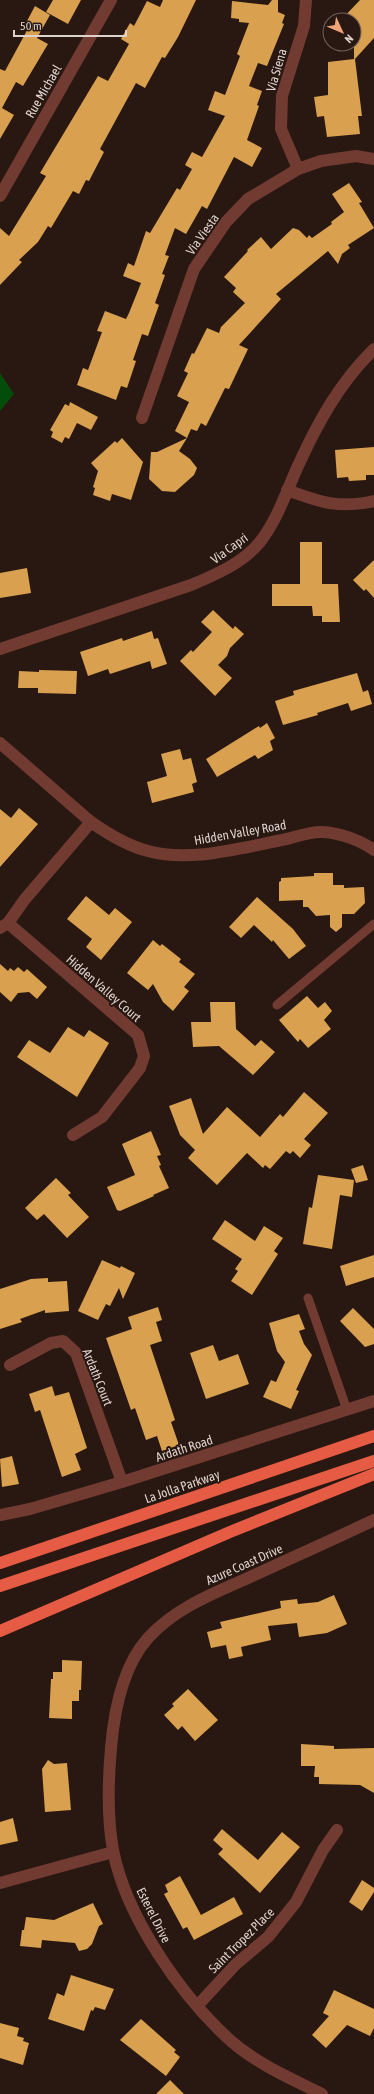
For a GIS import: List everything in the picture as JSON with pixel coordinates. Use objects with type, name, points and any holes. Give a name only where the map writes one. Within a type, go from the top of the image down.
[{"type":"highway","name":"La Jolla Parkway","points":[[0,1563],[374,1436]]},
{"type":"highway","points":[[0,1586],[374,1461]]},
{"type":"highway","points":[[0,1631],[230,1532],[374,1474]]},
{"type":"street","name":"Rue Michael","points":[[0,196],[111,0]]},
{"type":"street","name":"Via Siena","points":[[298,169],[281,129],[282,96],[304,26],[306,0]]},
{"type":"street","name":"Via Viesta","points":[[142,418],[194,269],[226,222],[248,198],[298,169],[322,161],[356,156],[374,159]]},
{"type":"street","name":"Via Capri","points":[[0,649],[191,585],[214,575],[239,560],[259,542],[274,520],[326,411],[345,380],[374,348]]},
{"type":"street","points":[[287,490],[321,502],[352,506],[374,501]]},
{"type":"street","name":"Hidden Valley Road","points":[[0,743],[91,822],[107,833],[148,852],[176,855],[205,854],[322,832],[351,839],[374,850]]},
{"type":"street","points":[[4,925],[91,822]]},
{"type":"street","name":"Hidden Valley Court","points":[[4,925],[138,1035],[143,1050],[144,1056],[140,1068],[102,1117],[73,1135]]},
{"type":"street","name":"Ardath Court","points":[[10,1365],[51,1343],[63,1342],[76,1353],[122,1482]]},
{"type":"street","name":"Ardath Road","points":[[0,1515],[30,1509],[122,1482],[374,1401]]},
{"type":"street","name":"Azure Coast Drive","points":[[138,1652],[148,1637],[185,1606],[374,1520]]},
{"type":"street","name":"Esterel Drive","points":[[138,1652],[128,1673],[113,1723],[108,1780],[111,1835],[114,1852],[130,1903],[170,1974],[232,2041],[277,2072],[322,2094]]},
{"type":"street","name":"Saint Tropez Place","points":[[198,2005],[236,1964],[268,1937],[296,1902],[323,1850],[337,1830]]},
{"type":"street","points":[[0,1883],[114,1852]]},
{"type":"lane","points":[[277,1005],[374,924]]},
{"type":"lane","points":[[308,1298],[347,1410]]},
{"type":"green space","points":[[0,373],[14,394],[0,411]]},
{"type":"building","points":[[53,0],[81,0],[68,24],[46,12]]},
{"type":"building","points":[[163,0],[196,0],[178,37],[165,58],[162,57],[145,88],[136,83],[100,149],[104,152],[89,181],[86,180],[79,194],[73,191],[51,228],[48,226],[38,242],[19,260],[22,262],[0,285],[0,228],[9,236],[46,176],[40,173],[98,76],[108,81],[129,44],[121,39],[130,23],[134,26],[147,1],[160,7]]},
{"type":"building","points":[[272,0],[278,0],[278,12],[285,15],[282,23],[284,24],[267,66],[258,63],[249,86],[262,91],[257,105],[259,106],[247,140],[262,148],[252,167],[234,157],[207,209],[202,206],[186,234],[175,228],[165,255],[169,256],[162,274],[165,275],[155,303],[159,305],[148,336],[142,334],[133,360],[136,361],[127,388],[121,386],[116,400],[77,385],[83,368],[88,370],[102,332],[97,331],[105,311],[126,319],[129,313],[141,283],[123,276],[128,263],[134,266],[146,231],[150,233],[177,188],[180,190],[192,169],[185,165],[192,152],[202,157],[225,116],[208,110],[215,91],[225,95],[240,56],[237,54],[249,23],[239,22],[239,19],[231,18],[232,1],[268,5]]},
{"type":"building","points":[[360,0],[374,0],[374,38],[362,51],[362,12],[349,12]]},
{"type":"building","points":[[35,6],[50,15],[37,38],[48,44],[23,86],[16,82],[2,108],[14,115],[0,139],[0,69],[5,71],[31,23],[27,21]]},
{"type":"building","points":[[354,52],[361,52],[355,59],[362,116],[358,116],[360,134],[327,137],[324,116],[317,117],[314,97],[328,95],[328,62],[354,59]]},
{"type":"building","points":[[349,183],[362,202],[359,203],[374,228],[348,245],[350,248],[342,254],[338,264],[328,251],[276,294],[281,299],[239,345],[248,349],[229,389],[225,388],[206,426],[201,423],[197,431],[191,429],[187,438],[175,431],[189,402],[177,396],[188,373],[184,371],[192,353],[194,354],[207,328],[219,333],[221,327],[245,303],[233,292],[236,288],[224,277],[248,251],[247,250],[261,237],[271,249],[293,228],[299,230],[307,238],[309,235],[312,238],[332,224],[331,222],[344,212],[332,194]]},
{"type":"building","points":[[70,402],[98,417],[91,430],[77,423],[69,439],[65,437],[62,443],[51,437],[53,432],[50,430],[65,404],[69,406]]},
{"type":"building","points":[[122,438],[143,462],[131,500],[112,494],[110,501],[93,495],[95,488],[93,487],[98,471],[91,463],[115,441],[117,443]]},
{"type":"building","points":[[187,438],[179,451],[190,459],[197,468],[194,475],[175,492],[162,491],[149,479],[151,452],[157,452]]},
{"type":"building","points":[[374,447],[374,475],[366,475],[366,480],[349,481],[348,477],[337,478],[335,450]]},
{"type":"building","points":[[300,542],[322,542],[322,584],[338,584],[340,622],[322,622],[322,616],[313,616],[312,606],[272,606],[272,584],[300,584]]},
{"type":"building","points":[[374,560],[374,598],[366,589],[364,591],[353,580]]},
{"type":"building","points":[[27,568],[31,593],[0,598],[0,573]]},
{"type":"building","points":[[213,610],[233,629],[235,626],[244,634],[230,648],[227,656],[218,665],[232,678],[215,696],[180,661],[191,650],[193,652],[212,632],[201,622]]},
{"type":"building","points":[[152,631],[154,639],[158,638],[167,664],[152,669],[150,661],[110,674],[108,669],[88,676],[80,652],[122,638],[123,641]]},
{"type":"building","points":[[39,670],[77,671],[76,694],[38,693],[38,688],[18,688],[19,671],[39,672]]},
{"type":"building","points":[[357,673],[363,692],[368,690],[372,704],[351,711],[348,703],[317,713],[318,715],[283,725],[275,701],[294,695],[293,691]]},
{"type":"building","points":[[267,723],[275,738],[270,741],[273,750],[258,759],[255,755],[217,777],[206,759],[259,726],[260,728]]},
{"type":"building","points":[[180,749],[183,760],[191,758],[197,782],[192,784],[194,792],[152,803],[147,782],[167,776],[161,754]]},
{"type":"building","points":[[19,808],[38,824],[0,867],[0,809],[11,818]]},
{"type":"building","points":[[314,873],[333,873],[333,885],[344,885],[344,888],[364,887],[365,903],[354,914],[342,914],[342,927],[336,932],[330,927],[330,915],[316,916],[308,907],[303,907],[303,900],[279,901],[279,882],[281,881],[281,878],[314,876]]},
{"type":"building","points":[[86,896],[109,915],[115,908],[132,922],[101,960],[86,947],[92,939],[67,919]]},
{"type":"building","points":[[257,897],[293,929],[306,946],[289,959],[273,940],[272,942],[254,925],[241,938],[229,927]]},
{"type":"building","points":[[153,940],[160,946],[162,944],[181,959],[179,962],[195,974],[184,987],[189,991],[173,1011],[163,1002],[153,984],[148,990],[127,973]]},
{"type":"building","points":[[0,964],[8,971],[10,968],[14,971],[18,967],[24,972],[27,969],[47,987],[37,999],[29,992],[18,993],[11,1002],[0,992]]},
{"type":"building","points":[[307,996],[318,1008],[325,1002],[332,1011],[324,1020],[331,1029],[308,1048],[300,1039],[298,1042],[279,1020]]},
{"type":"building","points":[[210,1002],[235,1002],[236,1029],[255,1046],[261,1040],[275,1052],[253,1075],[219,1046],[193,1047],[191,1022],[211,1022]]},
{"type":"building","points":[[68,1027],[84,1037],[89,1030],[109,1043],[77,1097],[17,1057],[29,1040],[50,1053]]},
{"type":"building","points":[[304,1092],[328,1113],[304,1139],[311,1145],[300,1158],[293,1151],[290,1154],[286,1151],[270,1169],[265,1165],[263,1168],[247,1153],[217,1185],[188,1158],[195,1150],[180,1135],[169,1106],[191,1098],[203,1134],[227,1107],[260,1137],[280,1114],[283,1117]]},
{"type":"building","points":[[151,1131],[161,1155],[157,1156],[161,1165],[159,1166],[169,1188],[120,1211],[117,1210],[107,1187],[135,1175],[122,1144]]},
{"type":"building","points":[[363,1165],[368,1180],[356,1183],[351,1169]]},
{"type":"building","points":[[318,1175],[354,1180],[352,1197],[340,1195],[332,1249],[303,1244],[309,1207],[312,1208]]},
{"type":"building","points":[[56,1178],[71,1193],[68,1195],[89,1217],[67,1238],[44,1214],[37,1220],[25,1208]]},
{"type":"building","points":[[225,1220],[255,1241],[264,1226],[283,1238],[274,1251],[278,1254],[252,1295],[231,1281],[238,1271],[235,1269],[242,1259],[212,1239]]},
{"type":"building","points":[[374,1255],[374,1277],[346,1286],[340,1266]]},
{"type":"building","points":[[102,1260],[120,1268],[121,1266],[135,1273],[123,1299],[119,1288],[110,1306],[106,1304],[98,1320],[78,1311]]},
{"type":"building","points":[[48,1278],[48,1282],[67,1281],[69,1311],[45,1313],[45,1310],[20,1319],[22,1322],[0,1329],[0,1289],[31,1279]]},
{"type":"building","points":[[158,1307],[162,1320],[156,1322],[162,1341],[150,1345],[175,1420],[171,1422],[179,1445],[162,1451],[157,1436],[146,1440],[135,1408],[131,1410],[106,1338],[132,1329],[128,1317]]},
{"type":"building","points":[[353,1308],[374,1329],[374,1344],[365,1347],[340,1321]]},
{"type":"building","points":[[299,1314],[305,1329],[299,1331],[304,1344],[312,1355],[296,1390],[299,1391],[291,1409],[263,1397],[271,1380],[276,1382],[285,1362],[277,1351],[269,1323]]},
{"type":"building","points":[[213,1345],[219,1361],[238,1354],[249,1384],[206,1399],[190,1353]]},
{"type":"building","points":[[52,1386],[55,1396],[69,1392],[87,1448],[75,1454],[81,1470],[62,1477],[40,1410],[35,1412],[29,1394]]},
{"type":"building","points":[[12,1456],[19,1484],[2,1487],[0,1459]]},
{"type":"building","points":[[334,1595],[347,1624],[327,1633],[299,1637],[297,1623],[268,1626],[271,1640],[241,1647],[243,1656],[229,1659],[226,1645],[211,1648],[207,1632],[222,1628],[220,1622],[281,1608],[280,1601],[297,1599],[298,1604],[318,1602]]},
{"type":"building","points":[[62,1660],[82,1661],[81,1690],[79,1690],[79,1701],[72,1701],[72,1719],[49,1718],[51,1679],[53,1679],[53,1672],[62,1672]]},
{"type":"building","points":[[188,1689],[218,1720],[195,1741],[182,1726],[178,1730],[164,1715],[174,1706],[172,1704]]},
{"type":"building","points":[[301,1744],[334,1746],[334,1749],[374,1748],[374,1793],[360,1785],[319,1784],[319,1777],[314,1777],[315,1766],[301,1766]]},
{"type":"building","points":[[48,1760],[54,1764],[67,1763],[71,1810],[45,1812],[42,1769]]},
{"type":"building","points":[[13,1818],[18,1841],[0,1845],[0,1822]]},
{"type":"building","points":[[222,1829],[258,1860],[282,1832],[300,1847],[260,1893],[218,1854],[223,1849],[213,1840]]},
{"type":"building","points":[[180,1876],[201,1915],[234,1897],[243,1914],[194,1940],[187,1927],[183,1929],[164,1894],[168,1892],[165,1885]]},
{"type":"building","points":[[362,1880],[374,1888],[374,1892],[362,1911],[349,1902]]},
{"type":"building","points":[[93,1903],[103,1924],[99,1926],[92,1944],[87,1949],[79,1951],[75,1943],[42,1940],[41,1948],[20,1946],[22,1930],[24,1930],[26,1917],[54,1920]]},
{"type":"building","points":[[71,1975],[114,1989],[105,2010],[95,2007],[93,2011],[91,2010],[84,2031],[48,2019],[57,1993],[64,1996]]},
{"type":"building","points":[[334,1990],[374,2009],[374,2028],[370,2036],[347,2025],[326,2048],[312,2035],[329,2016],[323,2013]]},
{"type":"building","points":[[141,2019],[176,2050],[174,2052],[180,2057],[166,2076],[120,2040]]},
{"type":"building","points":[[0,2023],[19,2028],[17,2036],[24,2038],[23,2041],[29,2043],[23,2065],[0,2058]]},
{"type":"building","points":[[170,2080],[184,2094],[156,2094]]}]
